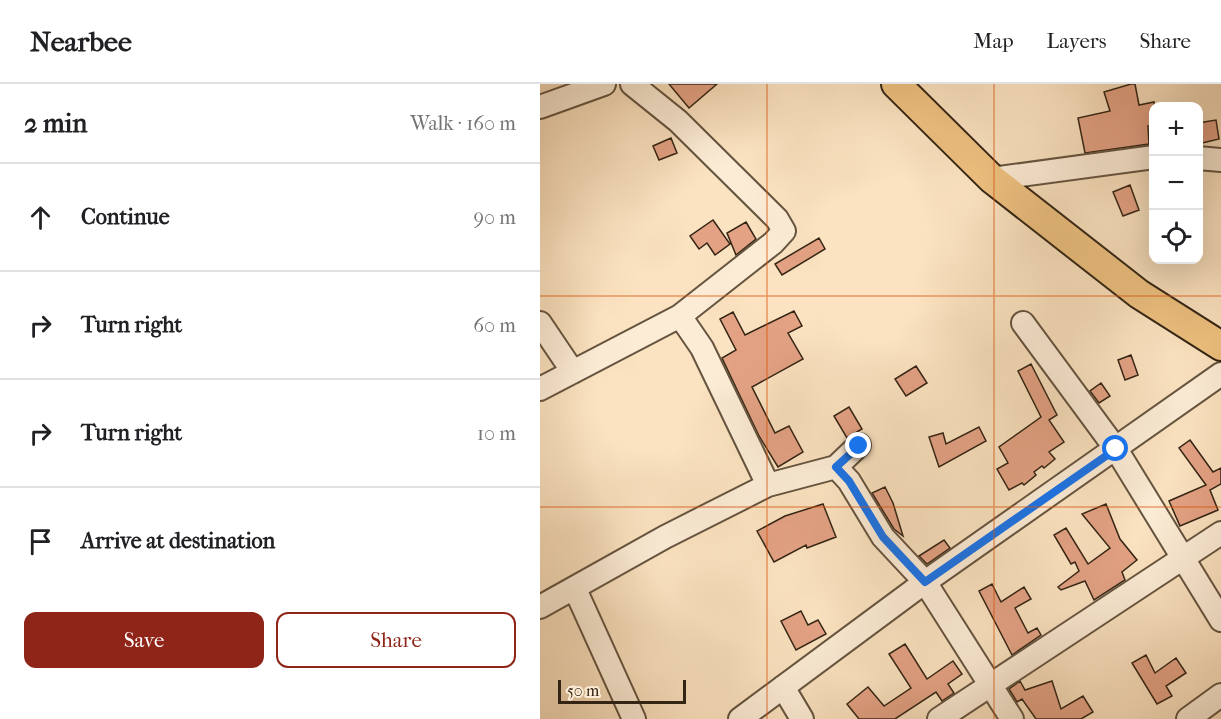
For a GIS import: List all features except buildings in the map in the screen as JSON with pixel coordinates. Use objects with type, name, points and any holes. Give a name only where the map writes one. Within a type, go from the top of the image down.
[{"type":"main road","points":[[896,84],[992,179],[1139,294],[1221,346]]},
{"type":"street","points":[[540,107],[604,84]]},
{"type":"street","points":[[540,389],[680,316],[773,243],[784,231],[777,219],[678,121],[632,84]]},
{"type":"street","points":[[992,179],[1149,158]]},
{"type":"street","points":[[1203,158],[1221,160]]},
{"type":"street","points":[[680,316],[702,348],[768,485]]},
{"type":"street","points":[[540,323],[573,372]]},
{"type":"street","points":[[1023,323],[1116,449],[1221,620]]},
{"type":"street","points":[[740,719],[925,582],[1221,374]]},
{"type":"street","points":[[540,607],[665,537],[768,485],[836,467],[859,446]]},
{"type":"street","points":[[836,467],[849,481],[883,537],[925,582],[1011,719]]},
{"type":"street","points":[[939,719],[991,687],[1221,533]]},
{"type":"street","points":[[575,589],[634,719]]},
{"type":"street","points":[[783,687],[802,719]]},
{"type":"street","points":[[1188,719],[1221,695]]},
{"type":"route","points":[[859,446],[836,467],[849,481],[883,537],[925,582],[1116,449]]}]
